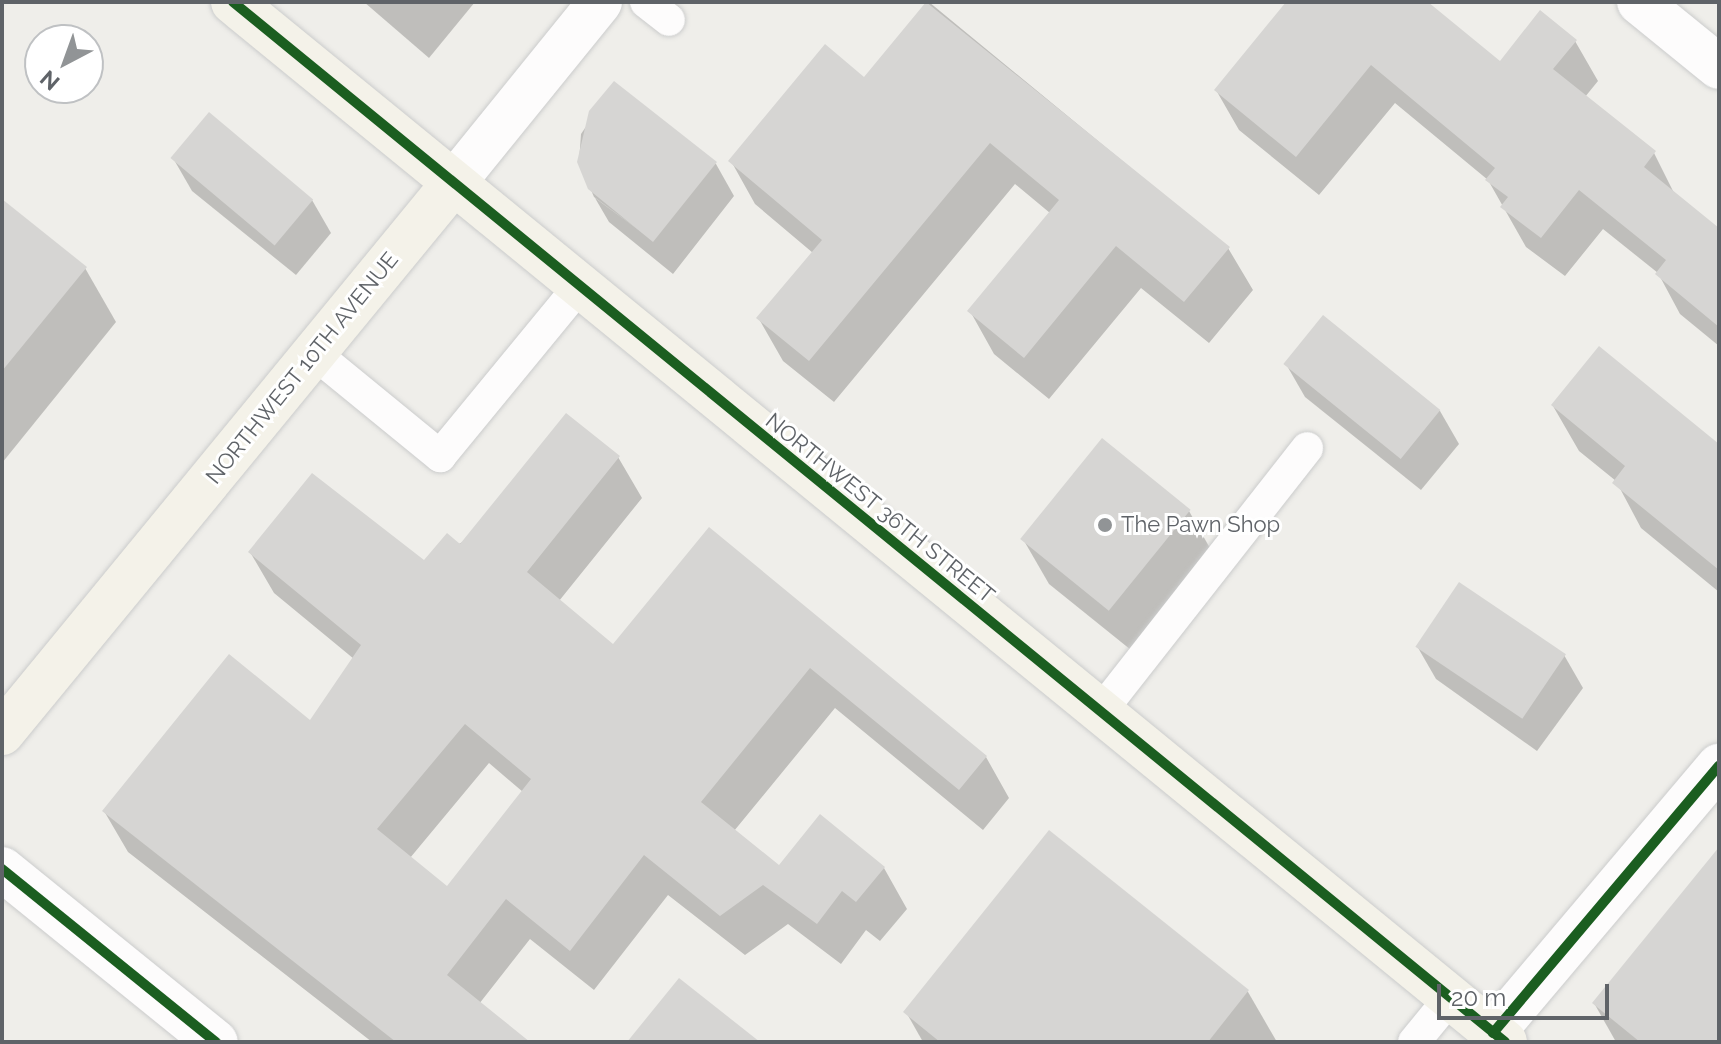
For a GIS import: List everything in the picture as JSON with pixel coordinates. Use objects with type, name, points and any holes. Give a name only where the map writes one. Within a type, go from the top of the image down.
[{"type":"main road","name":"NORTHWEST 36TH STREET","points":[[233,2],[577,289],[1101,711],[1499,1037]]},
{"type":"main road","name":"NORTHWEST 10TH AVENUE","points":[[2,733],[452,185]]},
{"type":"street","name":"NORTHWEST 10TH AVENUE","points":[[452,185],[600,2]]},
{"type":"street","points":[[1639,2],[1719,67]]},
{"type":"street","points":[[1499,1037],[1719,766]]},
{"type":"street","points":[[2,869],[216,1042]]},
{"type":"lane","points":[[314,353],[440,456],[577,289]]},
{"type":"lane","points":[[1101,711],[1307,448]]},
{"type":"lane","points":[[1414,1042],[1450,998]]},
{"type":"building","points":[[926,2],[1230,247],[1184,302],[1116,246],[1024,358],[967,311],[1059,200],[990,143],[809,361],[756,318],[822,240],[728,161],[825,44],[864,77]]},
{"type":"building","points":[[1286,2],[1428,2],[1500,61],[1540,10],[1577,40],[1553,69],[1656,151],[1644,167],[1719,228],[1719,327],[1655,274],[1666,260],[1579,190],[1541,238],[1500,207],[1508,197],[1485,180],[1495,168],[1371,65],[1296,157],[1214,90]]},
{"type":"building","points":[[614,81],[717,162],[653,242],[588,189],[577,162],[589,111]]},
{"type":"building","points":[[209,112],[313,199],[275,245],[170,158]]},
{"type":"building","points":[[2,199],[87,267],[2,371]]},
{"type":"building","points":[[1323,315],[1440,410],[1401,459],[1283,364]]},
{"type":"building","points":[[1599,346],[1719,444],[1719,570],[1612,483],[1625,466],[1551,405]]},
{"type":"building","points":[[566,413],[620,456],[527,572],[613,644],[709,527],[987,756],[959,790],[810,668],[701,802],[779,865],[820,814],[885,867],[856,902],[842,891],[817,924],[763,885],[720,916],[644,855],[570,951],[506,899],[447,975],[530,1042],[396,1042],[102,811],[229,654],[310,720],[361,645],[248,552],[312,473],[424,560],[447,533],[460,544]],"holes":[[[465,724],[531,779],[447,886],[377,829]]]},
{"type":"building","name":"The Pawn Shop","points":[[1102,438],[1191,510],[1109,611],[1020,539]]},
{"type":"building","points":[[1459,582],[1566,654],[1522,719],[1415,647]]},
{"type":"building","points":[[1049,830],[1249,990],[1208,1042],[940,1042],[903,1012]]},
{"type":"building","points":[[1719,847],[1719,1042],[1640,1042],[1592,1003]]},
{"type":"building","points":[[679,978],[760,1042],[627,1042]]},
{"type":"cycle path","points":[[233,2],[1505,1042]]},
{"type":"cycle path","points":[[1493,1033],[1719,766]]},
{"type":"cycle path","points":[[2,869],[216,1042]]},
{"type":"place","name":"The Pawn Shop","points":[[1105,525]]}]
